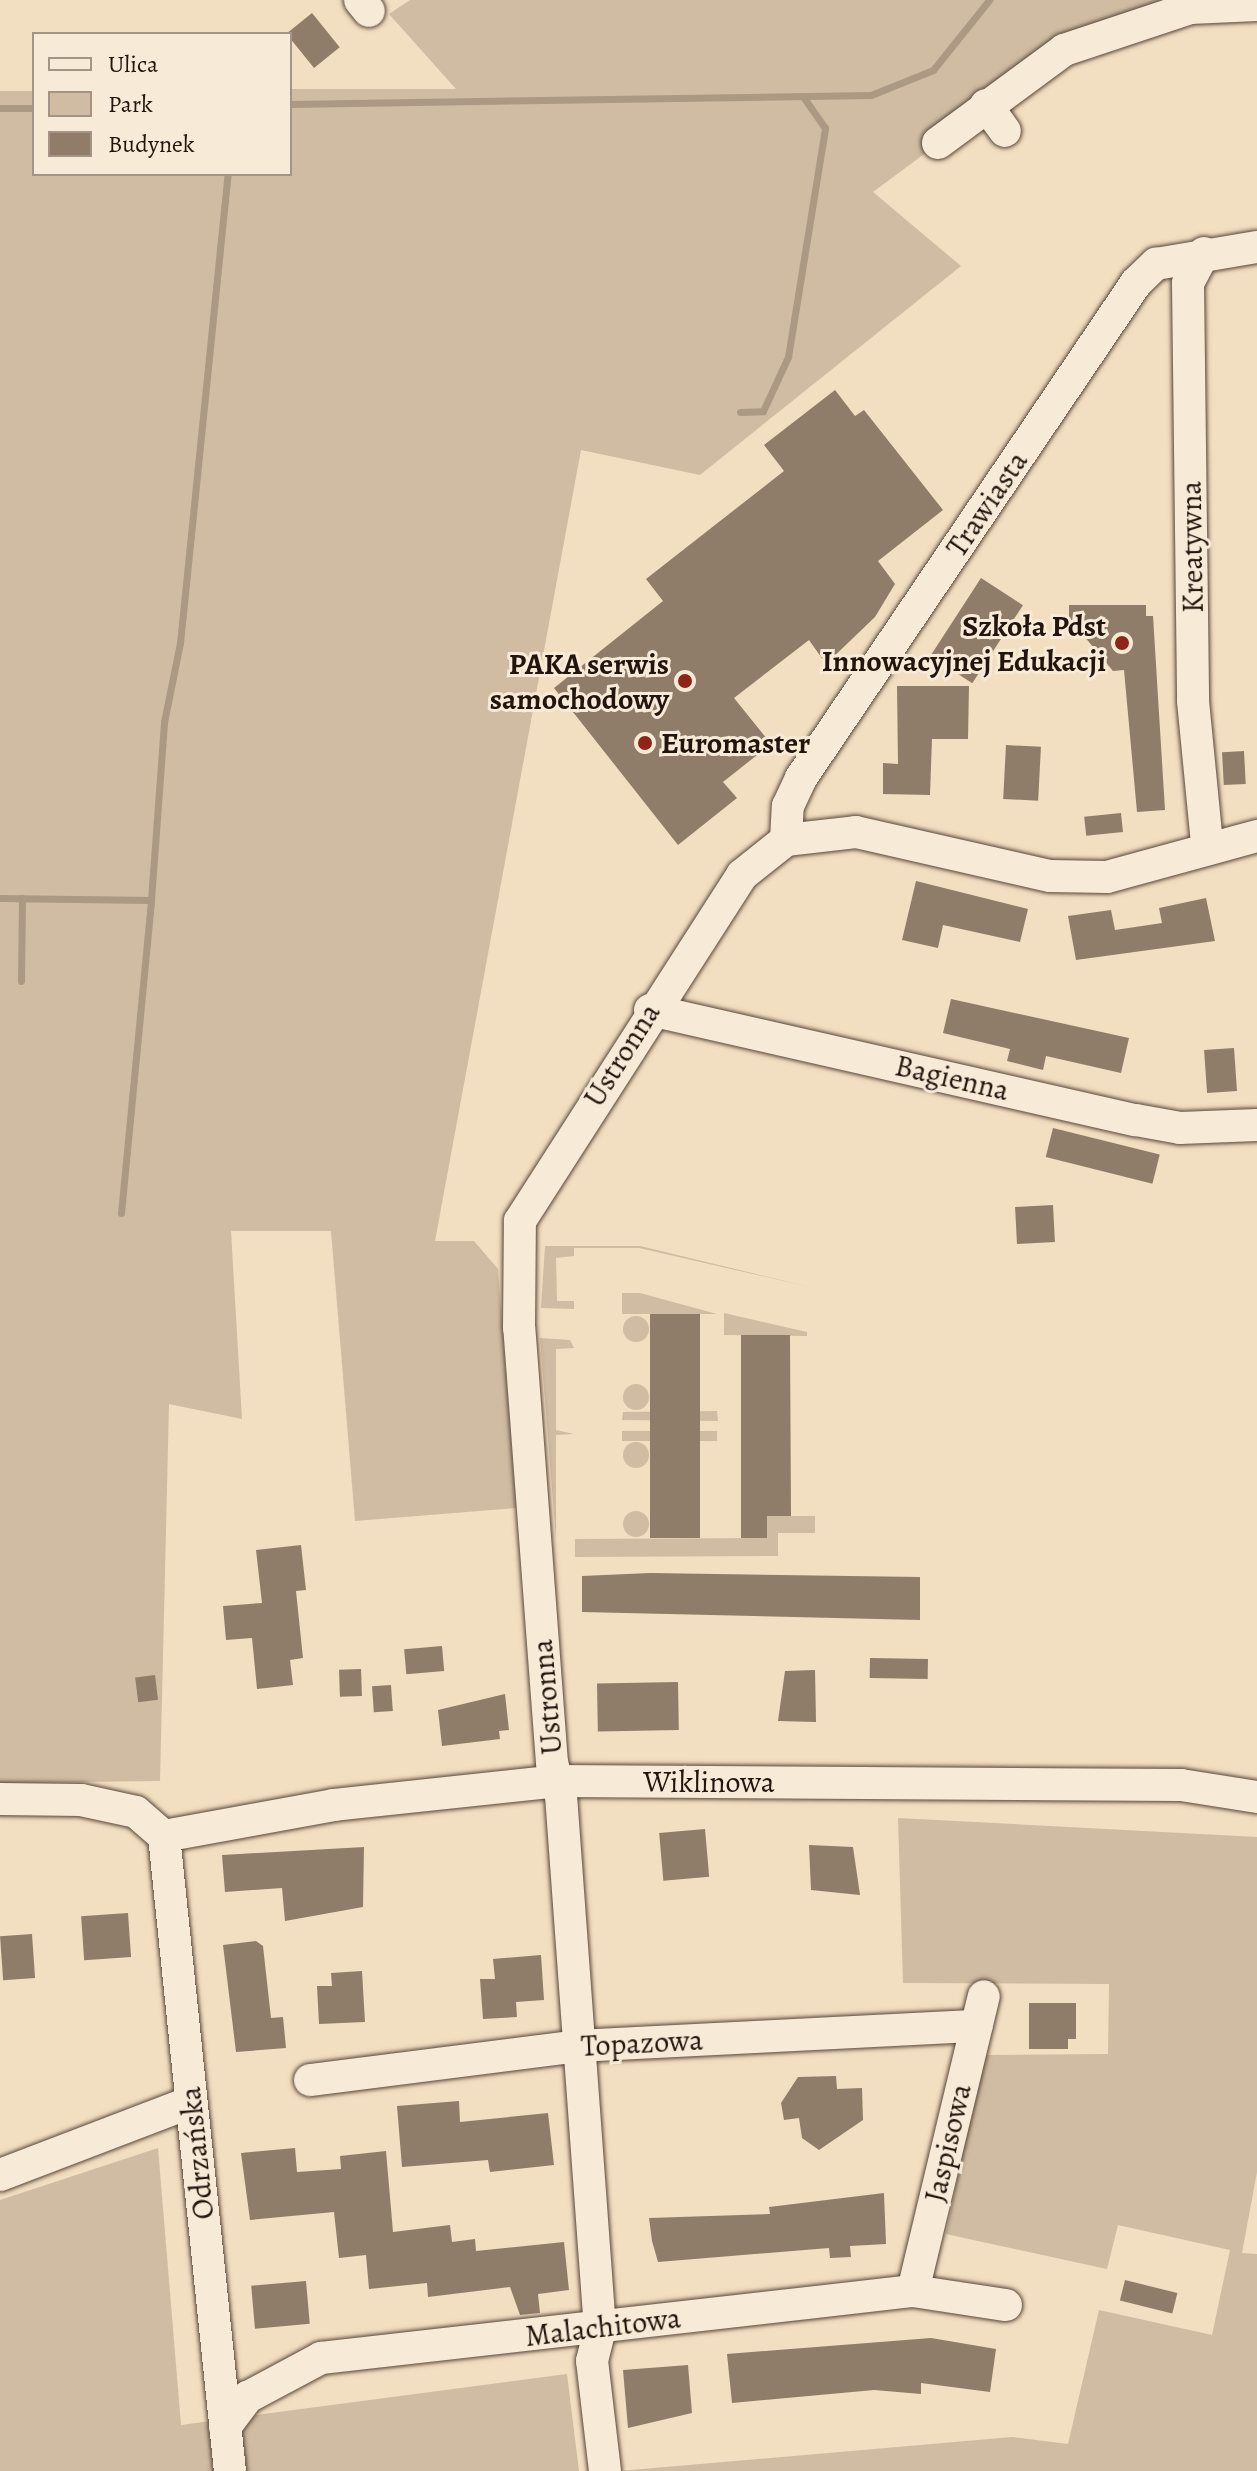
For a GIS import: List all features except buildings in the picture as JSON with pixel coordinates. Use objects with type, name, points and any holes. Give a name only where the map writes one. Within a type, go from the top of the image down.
[{"type":"street","points":[[938,143],[1064,50],[1190,8],[1257,5]]},
{"type":"street","points":[[986,105],[1005,131]]},
{"type":"street","name":"Trawiasta","points":[[786,840],[788,806],[801,778],[1136,283],[1156,264],[1204,253],[1257,247]]},
{"type":"street","name":"Kreatywna","points":[[1204,253],[1188,283],[1193,701],[1207,844]]},
{"type":"street","points":[[786,840],[856,832],[1050,876],[1107,877],[1149,870],[1207,844],[1257,836]]},
{"type":"street","name":"Ustronna","points":[[605,2471],[592,2361],[600,2329],[519,1328],[520,1221],[650,1010],[742,875],[786,840]]},
{"type":"street","name":"Bagienna","points":[[650,1010],[1136,1120],[1180,1128],[1257,1125]]},
{"type":"street","name":"Wiklinowa","points":[[164,1836],[334,1805],[557,1781],[1181,1785],[1257,1797]]},
{"type":"street","points":[[0,1799],[81,1800],[136,1812],[164,1836]]},
{"type":"street","name":"Odrzańska","points":[[164,1836],[230,2471]]},
{"type":"street","name":"Jaspisowa","points":[[913,2291],[984,1996]]},
{"type":"street","name":"Topazowa","points":[[310,2080],[578,2046],[976,2026]]},
{"type":"street","points":[[0,2175],[191,2102]]},
{"type":"street","name":"Malachitowa","points":[[225,2427],[248,2397],[307,2361],[913,2291],[1006,2305]]},
{"type":"green space","points":[[410,0],[1245,0],[1064,50],[873,192],[961,266],[700,475],[581,450],[435,1241],[474,1241],[498,1269],[516,1508],[355,1521],[331,1231],[231,1231],[242,1419],[169,1404],[160,1781],[0,1783],[0,91],[32,91],[32,176],[292,176],[292,89],[456,89],[389,14]]},
{"type":"green space","points":[[545,1246],[640,1246],[814,1288],[639,1248],[574,1248],[574,1256],[556,1258],[557,1301],[574,1301],[574,1309],[541,1308]]},
{"type":"green space","points":[[622,1293],[640,1293],[717,1314],[622,1314]]},
{"type":"green space","points":[[724,1313],[807,1332],[807,1336],[724,1335]]},
{"type":"green space","points":[[636,1316],[645,1320],[649,1329],[645,1338],[636,1342],[627,1338],[623,1329],[627,1320]]},
{"type":"green space","points":[[540,1338],[570,1340],[574,1348],[556,1349],[556,1430],[574,1434],[556,1435],[556,1539]]},
{"type":"green space","points":[[636,1384],[645,1388],[649,1397],[645,1406],[636,1410],[627,1406],[623,1397],[627,1388]]},
{"type":"green space","points":[[717,1411],[718,1421],[622,1420],[623,1412]]},
{"type":"green space","points":[[622,1431],[717,1431],[717,1441],[622,1441]]},
{"type":"green space","points":[[636,1442],[645,1446],[649,1455],[645,1464],[636,1468],[627,1464],[623,1455],[627,1446]]},
{"type":"green space","points":[[636,1511],[645,1515],[649,1524],[645,1533],[636,1537],[627,1533],[623,1524],[627,1515]]},
{"type":"green space","points":[[767,1516],[815,1516],[815,1533],[778,1533],[778,1556],[575,1557],[575,1539],[766,1538]]},
{"type":"green space","points":[[898,1818],[1257,1837],[1257,2172],[1242,2253],[1257,2254],[1257,2471],[619,2471],[1012,2437],[1068,2444],[1099,2310],[1212,2335],[1230,2250],[1118,2225],[1107,2269],[946,2234],[983,2055],[1108,2054],[1109,1984],[903,1983]]},
{"type":"green space","points":[[158,2148],[181,2425],[567,2374],[579,2471],[0,2471],[0,2200]]},
{"type":"waterway","points":[[292,104],[871,95],[933,70],[989,0]]},
{"type":"waterway","points":[[740,412],[763,411],[788,357],[825,128],[803,97]]},
{"type":"waterway","points":[[0,108],[32,108]]},
{"type":"waterway","points":[[0,898],[151,900],[164,722],[180,643],[228,176]]},
{"type":"waterway","points":[[21,981],[22,898]]},
{"type":"waterway","points":[[121,1213],[151,900]]},
{"type":"place","name":"Szkoła Pdst Innowacyjnej Edukacji","points":[[1122,643]]},
{"type":"place","name":"PAKA serwis samochodowy","points":[[685,681]]},
{"type":"place","name":"Euromaster","points":[[645,743]]}]
